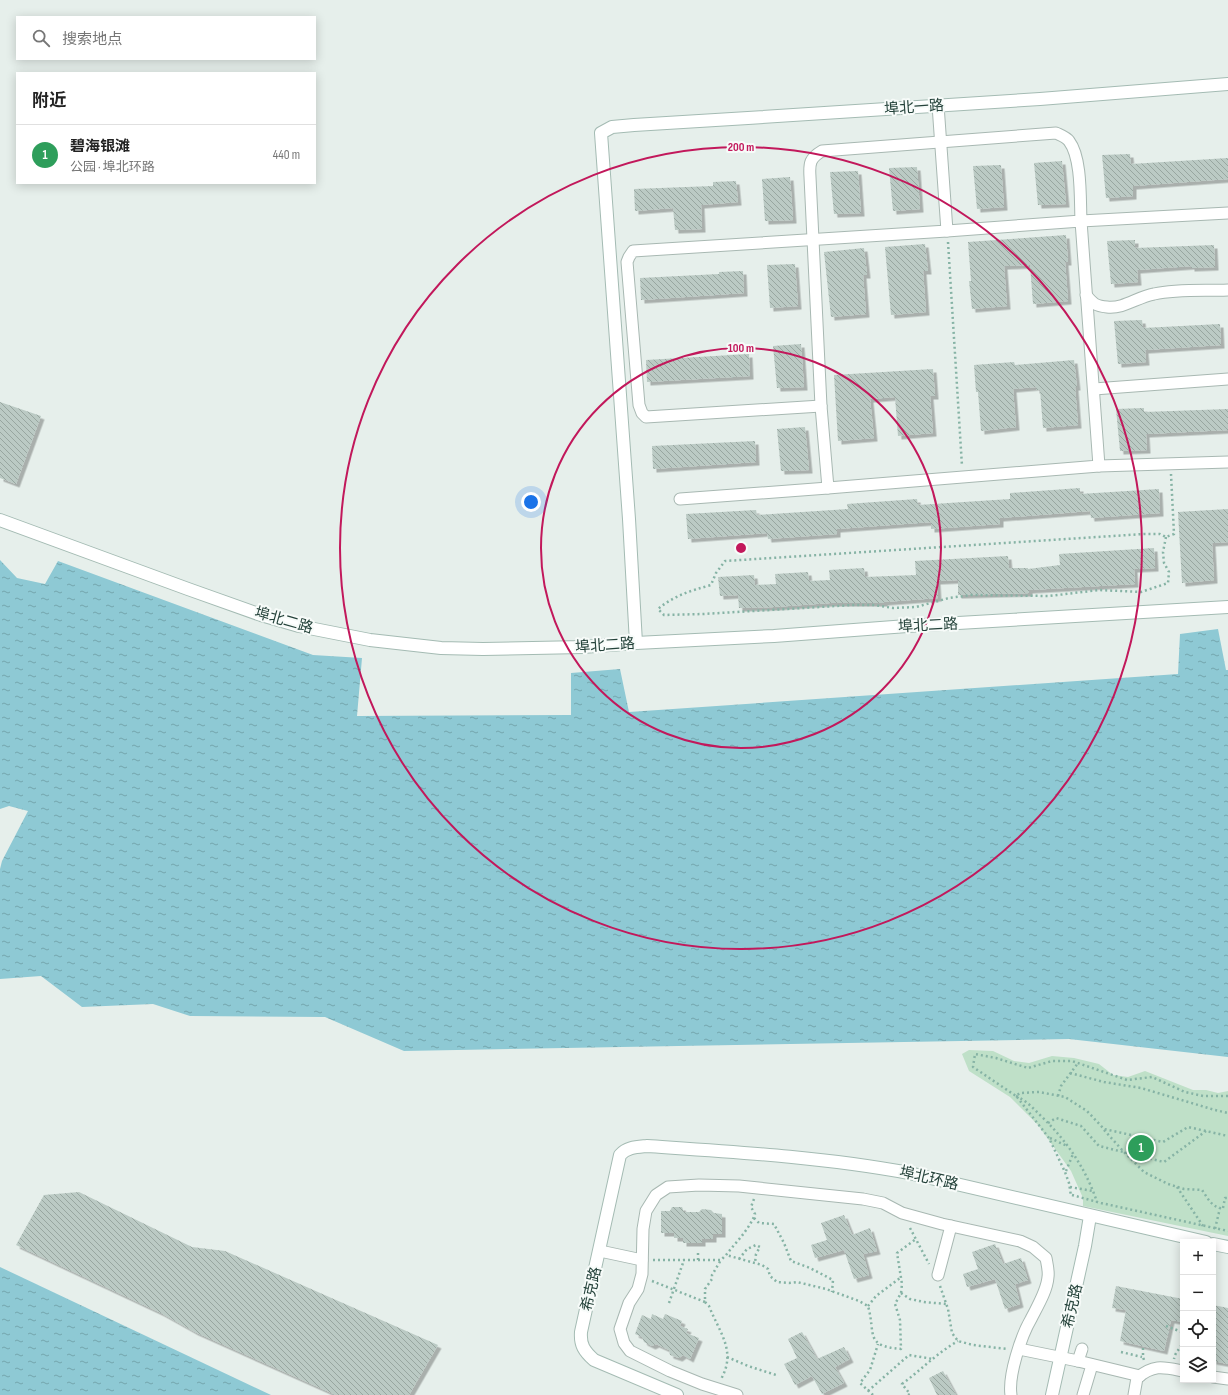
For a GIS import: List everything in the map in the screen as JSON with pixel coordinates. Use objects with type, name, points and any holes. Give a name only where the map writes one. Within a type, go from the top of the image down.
[{"type":"street","name":"埠北一路","points":[[636,643],[629,519],[601,133],[612,127],[634,125],[1040,99],[1228,84]]},
{"type":"street","points":[[938,105],[947,231]]},
{"type":"street","points":[[828,488],[821,406],[812,240],[810,164],[814,156],[822,151],[1056,133],[1068,140],[1076,154],[1078,172],[1099,466]]},
{"type":"street","points":[[821,406],[646,417],[642,413],[640,405],[627,262],[633,251],[1081,221],[1228,213]]},
{"type":"street","points":[[1086,296],[1094,305],[1116,307],[1154,294],[1228,290]]},
{"type":"street","points":[[1094,389],[1228,380]]},
{"type":"street","points":[[680,499],[1099,466],[1228,462]]},
{"type":"street","name":"埠北二路","points":[[0,520],[175,584],[299,626],[335,634],[405,645],[483,649],[576,648],[636,643],[774,636],[907,626],[1228,607]]},
{"type":"street","name":"埠北环路","points":[[647,1146],[833,1160],[871,1166],[909,1173],[1193,1239]]},
{"type":"street","name":"希克路","points":[[647,1146],[633,1147],[624,1150],[620,1155],[581,1332],[582,1347],[594,1360],[677,1395]]},
{"type":"street","points":[[737,1395],[670,1371],[630,1352],[624,1343],[620,1329],[629,1303],[638,1289],[641,1277],[643,1229],[646,1211],[656,1195],[668,1187],[699,1185],[760,1188],[862,1199],[883,1204],[902,1214],[1020,1241],[1033,1247],[1046,1258],[1048,1277],[1038,1307],[1023,1334],[1012,1372],[1010,1387],[1011,1395]]},
{"type":"street","name":"希克路","points":[[1052,1395],[1085,1246],[1090,1216]]},
{"type":"street","points":[[938,1275],[951,1226]]},
{"type":"street","points":[[1216,1245],[1228,1247]]},
{"type":"street","points":[[600,1250],[642,1260]]},
{"type":"street","points":[[1019,1349],[1140,1376]]},
{"type":"street","points":[[1078,1361],[1082,1349]]},
{"type":"street","points":[[1083,1395],[1092,1365]]},
{"type":"street","points":[[1134,1395],[1137,1378],[1146,1371],[1162,1367],[1180,1370]]},
{"type":"street","points":[[1216,1377],[1228,1379]]},
{"type":"path","points":[[947,231],[962,477]]},
{"type":"path","points":[[1166,537],[1163,552],[1164,563],[1169,572],[1168,583],[1141,592],[1099,590],[1049,596],[971,595],[949,598],[916,607],[893,608],[874,605],[853,605],[762,611],[682,614],[664,614],[658,609],[669,600],[685,592],[711,586],[716,573],[725,561],[1144,534],[1160,534],[1166,537],[1174,534],[1170,464]]},
{"type":"path","points":[[1097,1202],[1084,1172],[1074,1154],[1048,1123],[1026,1101],[973,1067],[975,1054],[996,1058],[1028,1068],[1052,1061],[1072,1061],[1127,1080],[1152,1076],[1185,1092],[1203,1096],[1228,1096]]},
{"type":"path","points":[[1058,1096],[1061,1086],[1078,1063]]},
{"type":"path","points":[[1070,1073],[1104,1082],[1141,1088],[1228,1113]]},
{"type":"path","points":[[1016,1096],[1020,1092],[1039,1092],[1066,1097],[1087,1111],[1144,1172],[1184,1189],[1202,1190],[1208,1200],[1215,1207],[1228,1207]]},
{"type":"path","points":[[1016,1096],[1049,1138],[1066,1172],[1072,1195],[1228,1231]]},
{"type":"path","points":[[1039,1124],[1041,1116]]},
{"type":"path","points":[[1048,1123],[1056,1118],[1081,1126],[1099,1146],[1164,1162],[1206,1131]]},
{"type":"path","points":[[1104,1129],[1163,1142],[1188,1127],[1228,1136]]},
{"type":"path","points":[[1049,1138],[1068,1147]]},
{"type":"path","points":[[1066,1172],[1074,1154]]},
{"type":"path","points":[[1177,1186],[1203,1226]]},
{"type":"path","points":[[1070,1187],[1093,1191]]},
{"type":"path","points":[[705,1302],[705,1289],[712,1279],[712,1275],[721,1260],[740,1240],[754,1218],[755,1214],[751,1207],[760,1188]]},
{"type":"path","points":[[1215,1228],[1225,1198],[1228,1198]]},
{"type":"path","points":[[902,1214],[929,1264],[938,1275],[941,1290],[948,1309],[952,1333],[958,1341],[973,1345],[1004,1349],[1019,1349]]},
{"type":"path","points":[[754,1218],[759,1223],[774,1224],[791,1261],[810,1268],[833,1280],[832,1292]]},
{"type":"path","points":[[901,1278],[876,1296],[868,1306],[872,1336],[878,1344],[901,1349],[900,1320],[895,1304],[901,1293],[901,1278],[897,1252],[916,1239]]},
{"type":"path","points":[[738,1259],[747,1249],[756,1244],[760,1247],[756,1254],[755,1263]]},
{"type":"path","points":[[698,1250],[698,1260]]},
{"type":"path","points":[[726,1255],[762,1265],[768,1269],[770,1276],[777,1282],[797,1282],[859,1301],[868,1306]]},
{"type":"path","points":[[642,1260],[721,1260]]},
{"type":"path","points":[[669,1303],[684,1260]]},
{"type":"path","points":[[641,1277],[705,1302],[709,1306],[726,1344],[726,1364],[723,1375],[716,1388]]},
{"type":"path","points":[[901,1293],[910,1299],[946,1304]]},
{"type":"path","points":[[1166,1326],[1182,1332],[1182,1343],[1180,1348],[1175,1353],[1171,1369]]},
{"type":"path","points":[[908,1395],[910,1394],[902,1384],[944,1349],[958,1341]]},
{"type":"path","points":[[872,1395],[860,1383],[870,1370],[878,1344]]},
{"type":"path","points":[[1121,1352],[1143,1357]]},
{"type":"path","points":[[868,1391],[909,1355],[933,1359]]},
{"type":"path","points":[[727,1357],[748,1366],[776,1375]]},
{"type":"green space","points":[[969,1050],[993,1051],[1014,1061],[1029,1063],[1052,1056],[1074,1058],[1099,1064],[1113,1075],[1128,1077],[1145,1071],[1193,1090],[1206,1090],[1218,1093],[1228,1091],[1228,1236],[1083,1206],[1083,1198],[1071,1171],[1038,1125],[1010,1097],[969,1071],[962,1054]]},
{"type":"water","points":[[0,560],[17,578],[45,584],[58,561],[313,655],[362,658],[357,716],[571,715],[571,673],[620,669],[629,712],[1178,674],[1180,634],[1218,629],[1226,670],[1228,670],[1228,1057],[1069,1039],[404,1051],[325,1017],[190,1016],[153,1004],[82,1007],[41,976],[0,979],[0,869],[2,861],[28,811],[9,806],[0,809]]},
{"type":"water","points":[[0,1267],[271,1395],[0,1395]]},
{"type":"building","points":[[1130,154],[1131,164],[1228,158],[1228,179],[1133,186],[1133,196],[1106,198],[1102,155]]},
{"type":"building","points":[[1062,161],[1066,204],[1038,205],[1034,163]]},
{"type":"building","points":[[1001,165],[1004,207],[977,209],[973,166]]},
{"type":"building","points":[[917,167],[920,209],[893,211],[889,168]]},
{"type":"building","points":[[858,171],[861,213],[834,214],[830,172]]},
{"type":"building","points":[[790,177],[793,220],[765,221],[762,179]]},
{"type":"building","points":[[736,181],[738,202],[701,205],[702,229],[675,230],[673,208],[635,211],[634,189],[713,186],[713,182]]},
{"type":"building","points":[[1066,235],[1068,262],[1065,262],[1068,301],[1033,304],[1030,265],[1004,266],[1007,306],[972,309],[969,281],[971,281],[968,242]]},
{"type":"building","points":[[1135,240],[1135,248],[1214,245],[1215,267],[1191,268],[1191,266],[1137,270],[1138,282],[1111,284],[1107,241]]},
{"type":"building","points":[[925,244],[928,271],[923,271],[926,312],[891,315],[885,247]]},
{"type":"building","points":[[864,248],[867,275],[863,275],[866,314],[831,317],[824,252]]},
{"type":"building","points":[[795,264],[798,306],[770,308],[767,265]]},
{"type":"building","points":[[743,271],[744,293],[641,300],[640,278],[719,274],[719,272]]},
{"type":"building","points":[[1142,320],[1143,328],[1220,324],[1221,345],[1145,350],[1146,362],[1118,364],[1114,321]]},
{"type":"building","points":[[801,344],[804,387],[777,388],[773,346]]},
{"type":"building","points":[[749,354],[750,376],[647,382],[646,360]]},
{"type":"building","points":[[1074,360],[1077,387],[1075,387],[1078,425],[1043,428],[1040,390],[1036,390],[1036,387],[1013,389],[1016,427],[981,431],[974,365],[1014,362],[1015,365]]},
{"type":"building","points":[[933,369],[935,396],[930,396],[933,433],[898,436],[895,397],[870,399],[874,438],[838,441],[834,375]]},
{"type":"building","points":[[0,402],[41,416],[16,484],[0,478]]},
{"type":"building","points":[[1144,408],[1144,412],[1228,409],[1228,430],[1146,434],[1147,450],[1120,451],[1116,409]]},
{"type":"building","points":[[805,427],[809,470],[781,471],[777,429]]},
{"type":"building","points":[[755,441],[756,462],[653,469],[652,446]]},
{"type":"building","points":[[1080,488],[1080,494],[1159,489],[1160,513],[1091,518],[1090,511],[1000,518],[1000,524],[931,529],[931,522],[837,529],[837,534],[768,539],[767,533],[688,539],[686,514],[756,510],[757,515],[848,509],[847,504],[917,499],[918,505],[1010,499],[1010,493]]},
{"type":"building","points":[[1228,509],[1228,542],[1212,543],[1214,580],[1182,583],[1178,512]]},
{"type":"building","points":[[1154,548],[1155,568],[1134,569],[1135,584],[1029,590],[1029,593],[958,595],[958,580],[937,581],[938,598],[884,603],[830,603],[739,608],[738,595],[720,596],[718,577],[754,575],[755,585],[776,584],[775,574],[808,572],[809,581],[830,580],[829,570],[864,568],[865,577],[916,575],[915,561],[1008,556],[1009,568],[1028,569],[1060,565],[1059,554]]},
{"type":"building","points":[[79,1192],[192,1247],[225,1251],[438,1345],[409,1395],[336,1395],[195,1332],[161,1313],[16,1245],[44,1195]]},
{"type":"building","points":[[672,1207],[682,1207],[684,1212],[699,1212],[702,1209],[711,1210],[714,1213],[722,1214],[722,1234],[713,1234],[713,1239],[702,1239],[702,1243],[683,1243],[683,1238],[674,1238],[674,1233],[661,1233],[661,1211],[670,1211]]},
{"type":"building","points":[[844,1215],[852,1235],[870,1228],[877,1251],[863,1254],[869,1275],[854,1279],[844,1250],[815,1258],[811,1245],[827,1240],[821,1223]]},
{"type":"building","points":[[995,1244],[1003,1264],[1021,1258],[1028,1280],[1015,1284],[1020,1304],[1005,1309],[995,1279],[967,1287],[963,1274],[978,1269],[972,1252]]},
{"type":"building","points":[[1116,1286],[1180,1298],[1180,1322],[1171,1320],[1164,1351],[1120,1341],[1126,1310],[1112,1308]]},
{"type":"building","points":[[1216,1306],[1228,1308],[1228,1364],[1216,1362]]},
{"type":"building","points":[[652,1314],[663,1319],[665,1314],[682,1321],[680,1326],[688,1329],[686,1333],[699,1338],[690,1359],[683,1355],[679,1358],[670,1355],[669,1350],[656,1344],[652,1346],[644,1342],[642,1337],[635,1334],[642,1315],[651,1319]]},
{"type":"building","points":[[802,1332],[817,1359],[844,1347],[850,1359],[835,1367],[844,1383],[822,1394],[812,1376],[795,1385],[784,1364],[797,1358],[788,1339]]},
{"type":"building","points":[[943,1371],[956,1395],[937,1395],[929,1378]]},
{"type":"place","name":"碧海银滩","points":[[1141,1148]]}]
